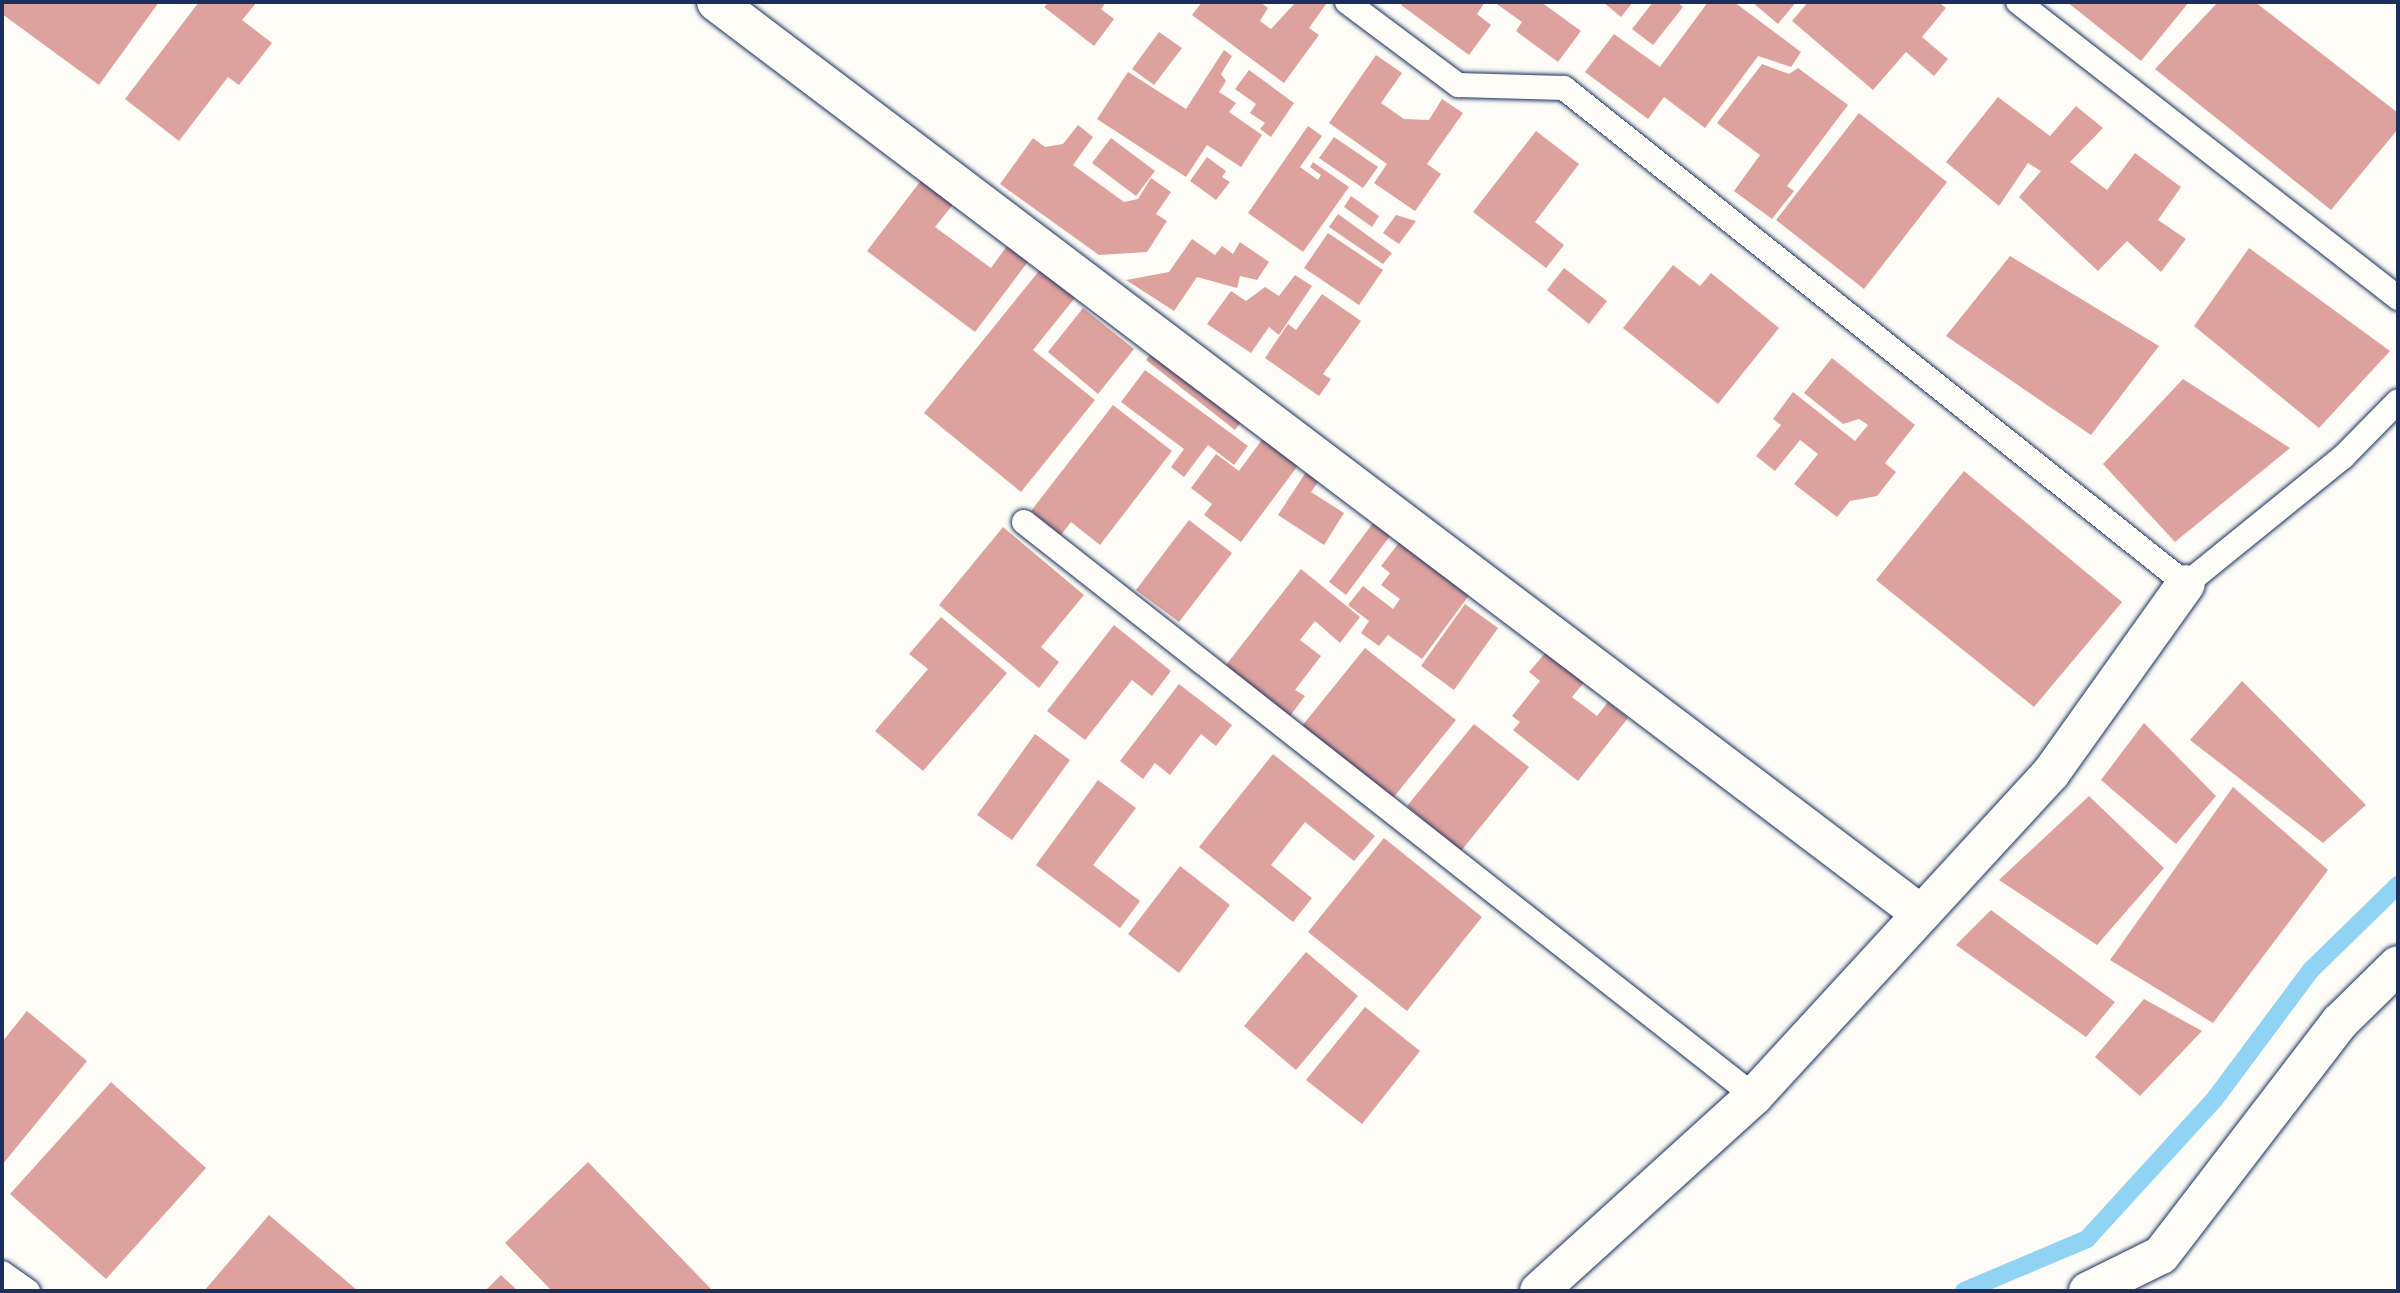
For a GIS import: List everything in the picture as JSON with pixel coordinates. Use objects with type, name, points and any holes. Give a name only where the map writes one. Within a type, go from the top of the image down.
[{"type":"street","points":[[716,2],[1921,914]]},
{"type":"street","points":[[1539,1291],[1754,1096],[2051,773],[2186,584]]},
{"type":"street","points":[[2088,1291],[2161,1255],[2340,1022],[2398,965]]},
{"type":"lane","points":[[1347,2],[1458,85],[1564,88],[2186,584],[2343,457],[2398,401]]},
{"type":"lane","points":[[2018,2],[2398,298]]},
{"type":"lane","points":[[1024,522],[1754,1096]]},
{"type":"lane","points":[[2,1273],[28,1291]]},
{"type":"building","points":[[2,2],[159,2],[99,85],[2,14]]},
{"type":"building","points":[[199,2],[257,2],[242,20],[272,43],[239,85],[228,77],[179,141],[125,99]]},
{"type":"building","points":[[1049,2],[1106,2],[1101,9],[1114,19],[1094,46],[1044,7]]},
{"type":"building","points":[[1202,2],[1260,2],[1268,8],[1260,21],[1271,29],[1296,2],[1326,4],[1309,28],[1319,35],[1284,83],[1192,15]]},
{"type":"building","points":[[1403,2],[1485,2],[1477,14],[1491,25],[1469,55],[1401,5]]},
{"type":"building","points":[[1494,2],[1541,2],[1581,31],[1558,62],[1516,31],[1522,22]]},
{"type":"building","points":[[1603,2],[1633,2],[1621,17]]},
{"type":"building","points":[[1653,2],[1677,2],[1683,7],[1653,45],[1632,29]]},
{"type":"building","points":[[1708,2],[1734,2],[1801,52],[1791,67],[1758,56],[1705,128],[1664,97],[1648,119],[1585,72],[1614,34],[1660,67]]},
{"type":"building","points":[[1752,2],[1796,2],[1778,24]]},
{"type":"building","points":[[1808,2],[1938,2],[1946,8],[1922,37],[1948,59],[1934,76],[1906,52],[1873,90],[1792,21]]},
{"type":"building","points":[[2067,2],[2189,2],[2141,61]]},
{"type":"building","points":[[2218,2],[2255,2],[2398,113],[2398,129],[2331,210],[2155,69]]},
{"type":"building","points":[[1159,32],[1182,48],[1154,85],[1132,69]]},
{"type":"building","points":[[1224,50],[1232,56],[1221,74],[1226,81],[1219,92],[1236,103],[1229,112],[1262,135],[1241,167],[1207,145],[1186,177],[1097,119],[1128,72],[1186,109]]},
{"type":"building","points":[[1376,55],[1402,73],[1381,103],[1404,119],[1429,120],[1442,99],[1463,113],[1427,164],[1441,174],[1415,211],[1374,183],[1387,164],[1329,123]]},
{"type":"building","points":[[1762,64],[1789,74],[1798,68],[1848,105],[1787,186],[1794,191],[1772,219],[1734,191],[1760,155],[1717,123]]},
{"type":"building","points":[[1249,70],[1294,103],[1271,137],[1260,129],[1265,123],[1250,113],[1256,104],[1235,89]]},
{"type":"building","points":[[1998,97],[2050,136],[2076,106],[2103,128],[2070,162],[2107,190],[2135,153],[2181,187],[2158,220],[2186,239],[2161,272],[2127,241],[2098,271],[2019,197],[2041,171],[2028,163],[1999,206],[1946,162]]},
{"type":"building","points":[[1859,113],[1947,182],[1864,289],[1776,220]]},
{"type":"building","points":[[1078,125],[1093,137],[1073,165],[1124,202],[1138,199],[1151,178],[1171,192],[1156,214],[1167,221],[1147,252],[1099,255],[1000,184],[1033,138],[1045,147],[1063,144]]},
{"type":"building","points":[[1308,126],[1322,136],[1300,167],[1318,180],[1321,175],[1310,167],[1313,162],[1349,187],[1303,252],[1248,213]]},
{"type":"building","points":[[1536,131],[1579,164],[1535,222],[1564,245],[1546,268],[1473,212]]},
{"type":"building","points":[[1334,137],[1378,167],[1363,188],[1319,158]]},
{"type":"building","points":[[1111,138],[1155,171],[1136,196],[1092,163]]},
{"type":"building","points":[[1207,157],[1226,171],[1222,177],[1230,182],[1216,200],[1190,181]]},
{"type":"building","points":[[926,174],[958,198],[935,227],[991,268],[1012,239],[1033,255],[975,332],[867,251]]},
{"type":"building","points":[[1351,196],[1379,216],[1372,227],[1344,207]]},
{"type":"building","points":[[1338,214],[1392,253],[1383,264],[1329,227]]},
{"type":"building","points":[[1396,215],[1416,221],[1399,244],[1383,233]]},
{"type":"building","points":[[1328,233],[1383,270],[1359,305],[1304,268]]},
{"type":"building","points":[[1192,239],[1215,255],[1222,246],[1233,254],[1240,242],[1269,262],[1257,280],[1240,276],[1237,288],[1197,277],[1174,311],[1126,280],[1169,272]]},
{"type":"building","points":[[2249,248],[2390,351],[2319,428],[2194,326]]},
{"type":"building","points":[[2010,256],[2159,346],[2091,435],[1946,336]]},
{"type":"building","points":[[1673,265],[1700,286],[1711,273],[1779,328],[1718,404],[1623,328]]},
{"type":"building","points":[[1043,266],[1078,294],[1033,350],[1095,400],[1021,492],[924,413]]},
{"type":"building","points":[[1564,268],[1607,301],[1589,324],[1547,290]]},
{"type":"building","points":[[1295,275],[1312,286],[1279,335],[1269,327],[1251,353],[1207,324],[1231,291],[1246,301],[1265,287],[1279,296]]},
{"type":"building","points":[[1322,294],[1361,321],[1323,374],[1331,379],[1319,396],[1265,358],[1288,324],[1296,330]]},
{"type":"building","points":[[1083,308],[1134,349],[1098,394],[1048,352]]},
{"type":"building","points":[[1158,346],[1246,415],[1235,430],[1146,360]]},
{"type":"building","points":[[1832,358],[1915,425],[1885,463],[1896,472],[1877,496],[1850,501],[1837,517],[1794,484],[1818,454],[1800,440],[1775,471],[1756,456],[1781,425],[1773,419],[1793,392],[1855,441],[1868,425],[1859,419],[1843,424],[1804,393]]},
{"type":"building","points":[[1145,370],[1248,446],[1234,465],[1208,445],[1184,477],[1171,467],[1184,449],[1121,402]]},
{"type":"building","points":[[2183,379],[2290,448],[2175,542],[2103,464]]},
{"type":"building","points":[[1113,405],[1172,451],[1100,545],[1071,522],[1061,535],[1031,511]]},
{"type":"building","points":[[1272,426],[1308,452],[1241,542],[1204,515],[1212,504],[1191,488],[1216,454],[1239,471]]},
{"type":"building","points":[[1312,463],[1325,472],[1311,492],[1344,513],[1324,545],[1278,515]]},
{"type":"building","points":[[1964,471],[2122,602],[2034,707],[1876,580]]},
{"type":"building","points":[[1189,520],[1232,553],[1179,622],[1136,590]]},
{"type":"building","points":[[1373,523],[1390,536],[1346,595],[1329,582]]},
{"type":"building","points":[[1003,527],[1084,595],[1041,647],[1059,662],[1039,688],[939,605]]},
{"type":"building","points":[[1408,531],[1478,583],[1422,659],[1388,635],[1379,646],[1361,633],[1369,621],[1348,605],[1363,586],[1393,609],[1400,599],[1381,585],[1390,573],[1381,566]]},
{"type":"building","points":[[1301,569],[1360,617],[1340,643],[1315,621],[1300,640],[1321,656],[1295,690],[1305,696],[1290,716],[1226,665]]},
{"type":"building","points":[[1465,604],[1498,628],[1454,690],[1421,666]]},
{"type":"building","points":[[941,617],[1007,673],[923,771],[875,731],[928,669],[909,654]]},
{"type":"building","points":[[1114,625],[1171,671],[1152,696],[1132,680],[1085,740],[1047,711]]},
{"type":"building","points":[[1553,644],[1591,674],[1572,697],[1597,716],[1608,702],[1628,718],[1578,781],[1513,730],[1520,722],[1512,716],[1540,681],[1529,672]]},
{"type":"building","points":[[1365,648],[1456,720],[1393,798],[1302,726]]},
{"type":"building","points":[[2242,681],[2366,805],[2323,843],[2190,740]]},
{"type":"building","points":[[1179,684],[1232,725],[1216,746],[1201,734],[1170,775],[1155,763],[1143,779],[1120,761]]},
{"type":"building","points":[[2144,723],[2216,796],[2176,844],[2101,780]]},
{"type":"building","points":[[1474,724],[1529,767],[1461,851],[1407,806]]},
{"type":"building","points":[[1035,734],[1070,760],[1012,840],[977,815]]},
{"type":"building","points":[[1273,754],[1375,836],[1354,861],[1305,822],[1271,865],[1312,898],[1293,922],[1199,847]]},
{"type":"building","points":[[1098,780],[1136,808],[1093,865],[1140,901],[1120,928],[1036,865]]},
{"type":"building","points":[[2233,787],[2328,870],[2213,1023],[2110,960]]},
{"type":"building","points":[[2089,796],[2164,868],[2097,945],[1999,880]]},
{"type":"building","points":[[1384,838],[1482,917],[1407,1011],[1308,932]]},
{"type":"building","points":[[1180,866],[1230,905],[1179,973],[1128,934]]},
{"type":"building","points":[[1991,910],[2115,1002],[2086,1037],[1956,945]]},
{"type":"building","points":[[1306,952],[1358,996],[1296,1070],[1244,1026]]},
{"type":"building","points":[[2144,999],[2202,1031],[2140,1096],[2095,1057]]},
{"type":"building","points":[[1365,1007],[1420,1051],[1362,1124],[1306,1080]]},
{"type":"building","points":[[27,1011],[87,1061],[2,1165],[2,1042]]},
{"type":"building","points":[[111,1082],[206,1168],[106,1279],[10,1194]]},
{"type":"building","points":[[588,1162],[713,1291],[552,1291],[505,1243]]},
{"type":"building","points":[[269,1215],[358,1291],[204,1291]]},
{"type":"building","points":[[501,1275],[518,1291],[485,1291]]},
{"type":"waterway","points":[[1964,1291],[2087,1239],[2214,1100],[2311,970],[2398,885]]}]
